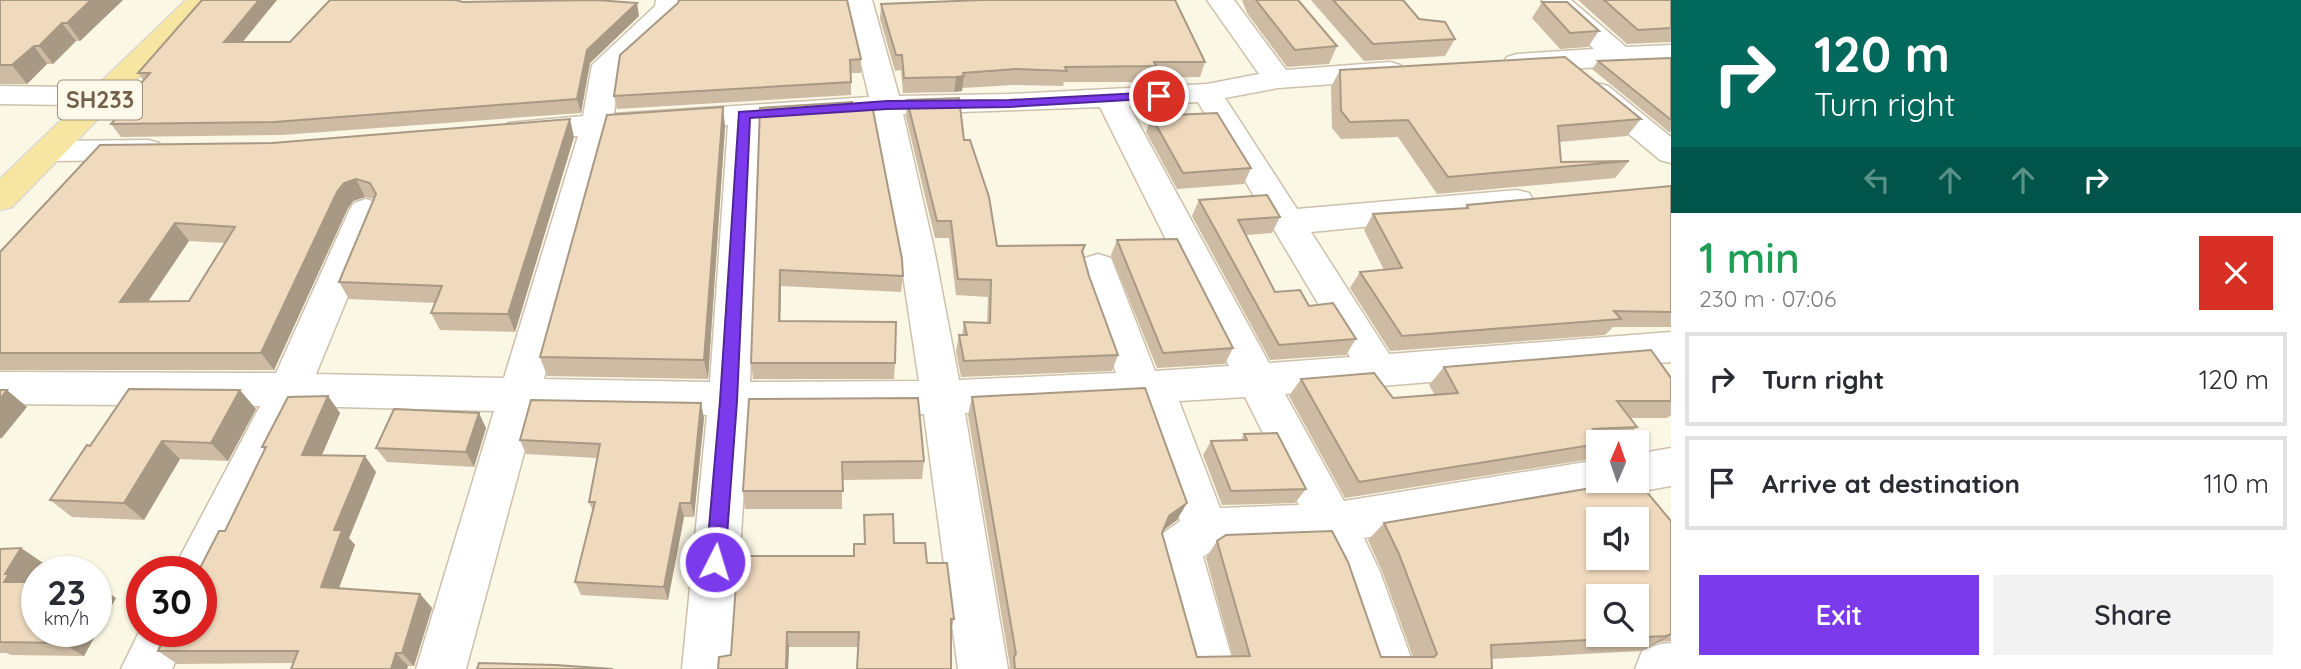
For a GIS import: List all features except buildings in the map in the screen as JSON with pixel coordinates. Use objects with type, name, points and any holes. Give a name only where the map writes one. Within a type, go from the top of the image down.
[{"type":"main road","points":[[0,163],[171,0]]},
{"type":"main road","name":"SH233","points":[[0,199],[201,0]]},
{"type":"street","points":[[1220,0],[1278,79]]},
{"type":"street","points":[[1555,0],[1619,56]]},
{"type":"street","points":[[631,5],[668,4]]},
{"type":"street","points":[[441,669],[597,123],[606,65],[668,4]]},
{"type":"street","points":[[870,6],[943,397],[982,669]]},
{"type":"street","points":[[1492,65],[1671,54]]},
{"type":"street","points":[[1559,60],[1671,153]]},
{"type":"street","points":[[488,132],[887,105],[1207,93],[1347,63],[1424,69]]},
{"type":"street","points":[[1207,93],[1378,369]]},
{"type":"street","points":[[0,95],[69,96]]},
{"type":"street","points":[[1111,98],[1357,572],[1390,669]]},
{"type":"street","points":[[706,669],[729,401],[744,114]]},
{"type":"street","points":[[49,151],[172,149]]},
{"type":"street","points":[[1164,204],[1217,200],[1278,209],[1547,198]]},
{"type":"street","points":[[203,556],[289,390],[366,212]]},
{"type":"street","points":[[1098,267],[1104,291],[1148,389],[1205,529]]},
{"type":"street","points":[[0,388],[289,390],[729,401],[943,397],[1257,382],[1378,369],[1671,347]]},
{"type":"street","points":[[1649,471],[1671,467]]},
{"type":"street","points":[[1210,669],[1178,549],[1205,529],[1330,524],[1586,481]]},
{"type":"street","points":[[146,669],[157,647]]},
{"type":"street","points":[[1660,669],[1671,668]]},
{"type":"route","points":[[715,562],[729,401],[744,114],[887,105],[1159,96]]}]
